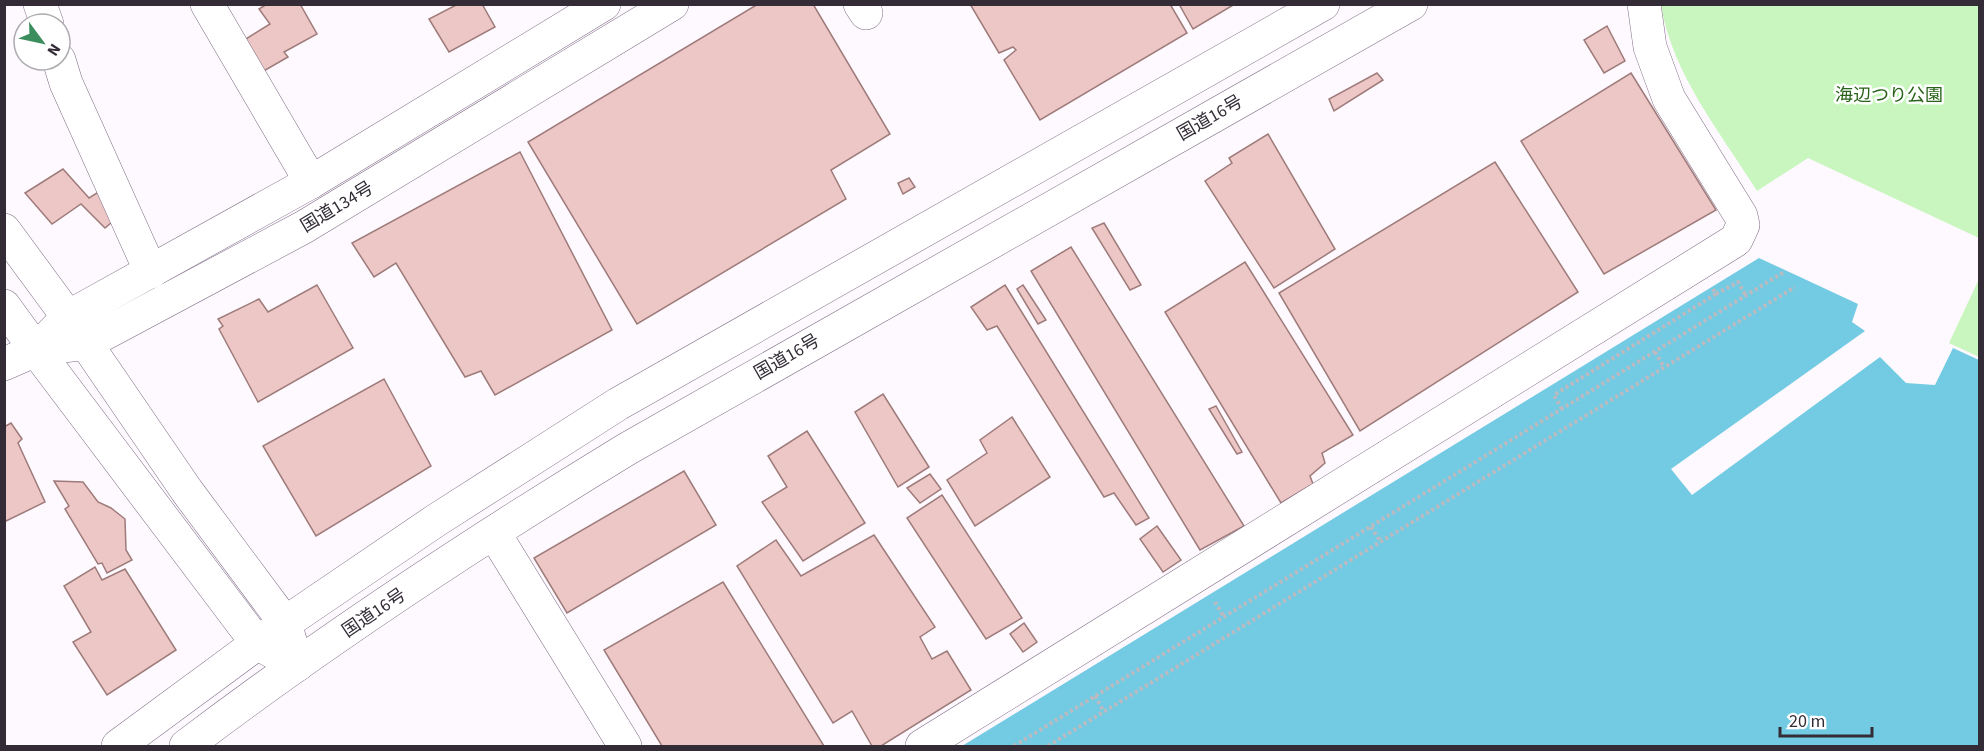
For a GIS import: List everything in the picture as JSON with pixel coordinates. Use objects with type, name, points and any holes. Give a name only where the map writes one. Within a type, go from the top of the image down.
[{"type":"main road","points":[[207,4],[311,182]]},
{"type":"main road","name":"国道134号","points":[[36,350],[68,317],[311,182],[604,4]]},
{"type":"main road","name":"国道134号","points":[[36,350],[87,343],[304,227],[672,4]]},
{"type":"main road","points":[[118,747],[285,623],[435,521],[618,404],[1323,4]]},
{"type":"main road","name":"国道16号","points":[[186,747],[297,665],[494,533],[687,414],[1411,4]]},
{"type":"main road","points":[[922,747],[1736,240],[1741,233],[1741,216],[1669,99],[1650,47],[1644,4]]},
{"type":"main road","points":[[62,72],[151,272]]},
{"type":"main road","points":[[4,230],[87,343],[187,491],[285,623],[297,665]]},
{"type":"main road","points":[[4,306],[257,643],[297,665]]},
{"type":"main road","points":[[4,364],[36,350]]},
{"type":"main road","points":[[494,533],[625,747]]},
{"type":"path","points":[[1014,747],[1784,273]]},
{"type":"path","points":[[1708,281],[1716,294]]},
{"type":"path","points":[[1562,409],[1554,395],[1716,294],[1738,282],[1746,296]]},
{"type":"path","points":[[1048,747],[1795,286]]},
{"type":"path","points":[[1655,352],[1664,367]]},
{"type":"path","points":[[1371,527],[1380,542]]},
{"type":"path","points":[[1215,601],[1224,617]]},
{"type":"path","points":[[1095,696],[1104,712]]},
{"type":"green space","name":"海辺つり公園","points":[[1661,5],[1979,5],[1979,238],[1808,158],[1757,191],[1687,79],[1667,30]]},
{"type":"green space","points":[[1979,279],[1979,357],[1949,343]]},
{"type":"water","points":[[1759,258],[1858,304],[1852,322],[1865,331],[1671,469],[1692,495],[1880,357],[1906,383],[1935,385],[1953,348],[1979,360],[1979,746],[962,746]]},
{"type":"building","points":[[267,4],[300,4],[317,34],[284,52],[288,57],[262,72],[241,42],[270,24],[259,9]]},
{"type":"building","points":[[458,4],[482,4],[495,27],[449,52],[429,19]]},
{"type":"building","points":[[758,4],[813,4],[890,134],[831,170],[846,199],[637,324],[528,142]]},
{"type":"building","points":[[970,4],[1170,4],[1187,33],[1040,120],[1004,60],[1016,50],[1013,47],[999,53]]},
{"type":"building","points":[[1179,4],[1235,4],[1193,29]]},
{"type":"building","points":[[1607,26],[1625,61],[1604,73],[1584,40]]},
{"type":"building","points":[[1377,73],[1383,80],[1334,111],[1329,99]]},
{"type":"building","points":[[1631,73],[1716,210],[1604,274],[1521,141]]},
{"type":"building","points":[[1268,134],[1335,249],[1274,288],[1205,181],[1232,163],[1229,158]]},
{"type":"building","points":[[520,152],[612,330],[495,395],[481,371],[465,377],[396,263],[374,277],[352,243]]},
{"type":"building","points":[[1495,162],[1578,292],[1360,431],[1279,293]]},
{"type":"building","points":[[63,169],[89,198],[100,191],[112,222],[105,228],[81,204],[52,224],[25,193]]},
{"type":"building","points":[[909,178],[915,187],[903,194],[898,183]]},
{"type":"building","points":[[1104,223],[1141,285],[1130,290],[1092,228]]},
{"type":"building","points":[[1071,247],[1244,526],[1200,550],[1031,271]]},
{"type":"building","points":[[1245,262],[1353,435],[1322,453],[1325,463],[1310,476],[1313,484],[1281,503],[1165,312]]},
{"type":"building","points":[[317,285],[353,348],[258,402],[219,329],[223,326],[218,319],[259,299],[268,312]]},
{"type":"building","points":[[1005,285],[1149,518],[1136,525],[1114,493],[1104,497],[997,326],[987,330],[971,307]]},
{"type":"building","points":[[1023,285],[1046,320],[1038,324],[1017,289]]},
{"type":"building","points":[[384,379],[431,466],[316,536],[263,446]]},
{"type":"building","points":[[883,394],[929,467],[898,487],[855,412]]},
{"type":"building","points":[[1216,406],[1242,452],[1237,454],[1209,409]]},
{"type":"building","points":[[1012,417],[1050,477],[975,526],[947,480],[987,453],[980,440]]},
{"type":"building","points":[[11,423],[22,439],[18,443],[45,502],[4,522],[4,427]]},
{"type":"building","points":[[807,431],[865,523],[803,561],[762,502],[787,487],[768,456]]},
{"type":"building","points":[[684,471],[716,525],[567,613],[534,558]]},
{"type":"building","points":[[930,474],[941,489],[920,503],[907,488]]},
{"type":"building","points":[[54,481],[83,482],[98,502],[111,508],[125,519],[126,550],[132,560],[107,573],[102,563],[98,564],[65,509],[69,506]]},
{"type":"building","points":[[942,495],[1022,618],[986,639],[907,518]]},
{"type":"building","points":[[1157,526],[1181,560],[1163,572],[1140,539]]},
{"type":"building","points":[[874,535],[935,627],[920,637],[932,659],[947,651],[971,690],[881,746],[872,746],[852,711],[833,723],[737,566],[776,540],[801,576]]},
{"type":"building","points":[[95,567],[102,580],[125,569],[176,650],[107,695],[73,642],[91,632],[64,586]]},
{"type":"building","points":[[723,582],[824,746],[662,746],[604,650]]},
{"type":"building","points":[[1024,623],[1037,642],[1023,652],[1010,634]]}]
